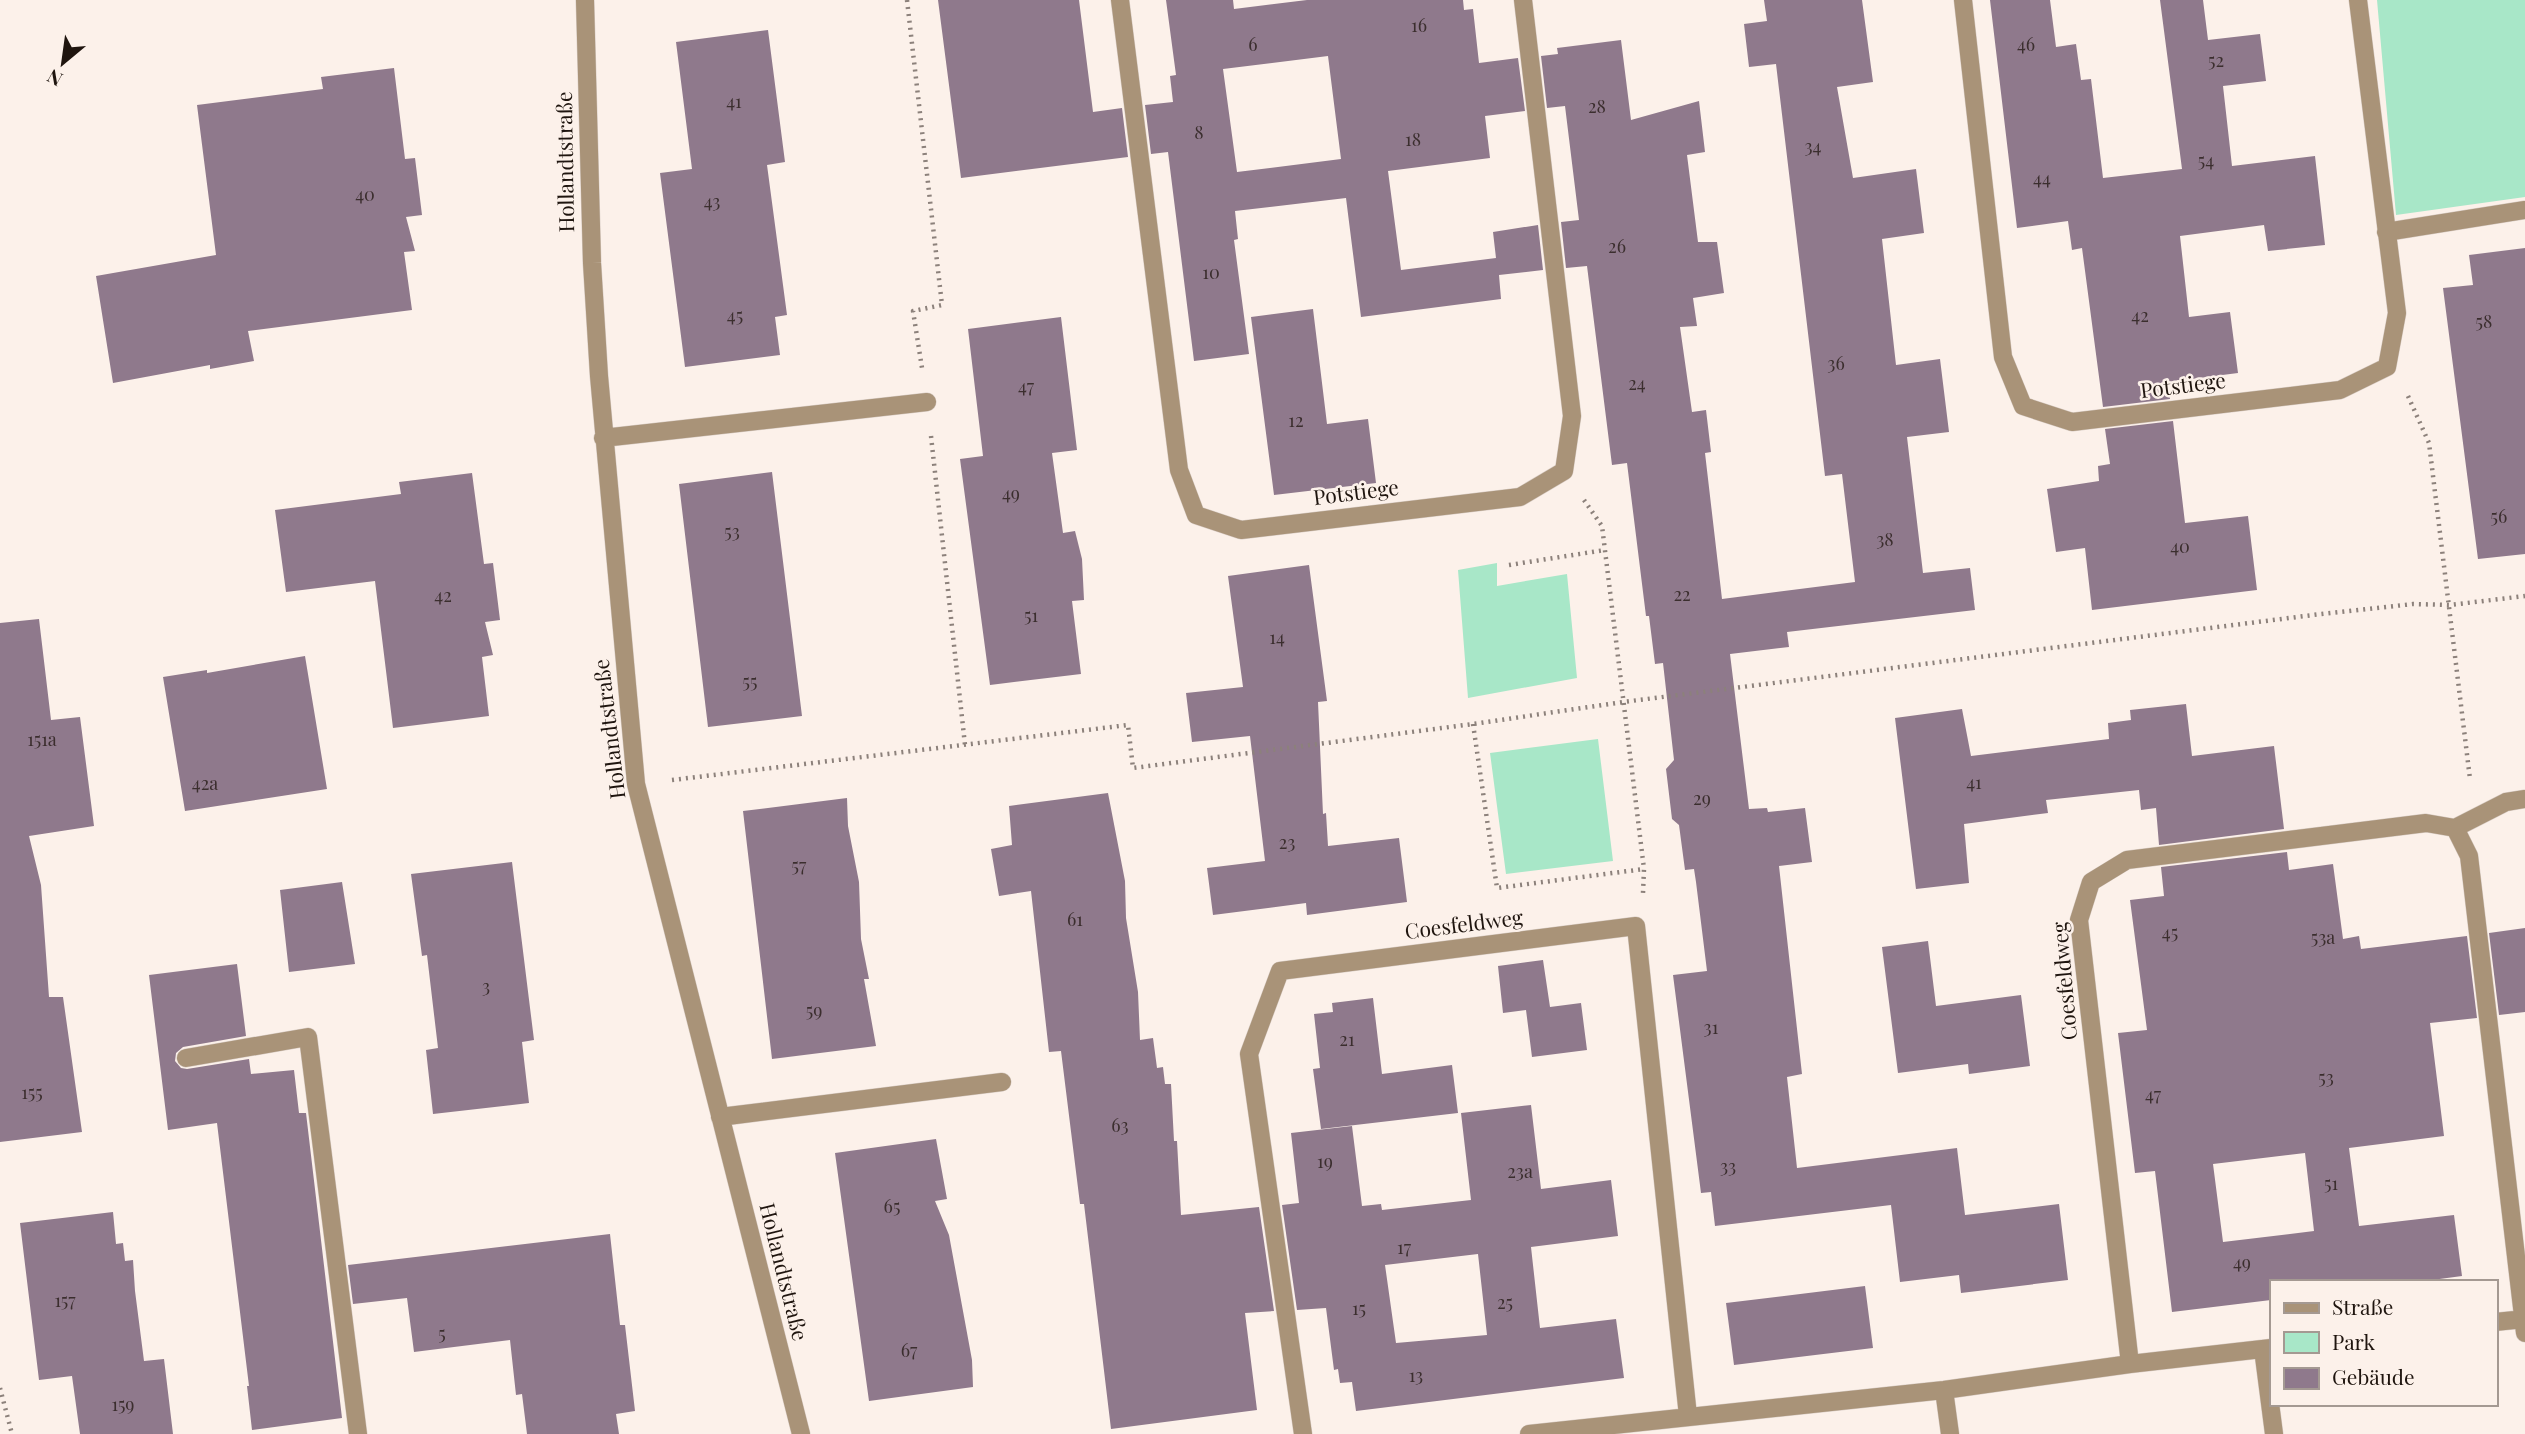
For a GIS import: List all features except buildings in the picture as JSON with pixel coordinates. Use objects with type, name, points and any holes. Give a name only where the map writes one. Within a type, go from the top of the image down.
[{"type":"street","name":"Hollandtstraße","points":[[585,0],[592,263],[604,438],[636,784],[800,1434]]},
{"type":"street","name":"Potstiege","points":[[1120,0],[1179,470],[1196,514],[1241,530],[1507,499],[1520,497],[1564,471]]},
{"type":"street","points":[[1523,0],[1572,416],[1564,471]]},
{"type":"street","name":"Potstiege","points":[[1963,0],[2003,357],[2023,405],[2072,422],[2340,390],[2387,367]]},
{"type":"street","points":[[2358,0],[2397,313],[2387,367]]},
{"type":"street","points":[[2386,232],[2525,210]]},
{"type":"street","points":[[604,438],[927,402]]},
{"type":"street","points":[[2497,1322],[2524,1324],[2469,856],[2455,828],[2506,802],[2525,799]]},
{"type":"street","name":"Coesfeldweg","points":[[2130,1364],[2078,919],[2091,882],[2127,860],[2426,823],[2455,828]]},
{"type":"street","points":[[1636,926],[1688,1416]]},
{"type":"street","name":"Coesfeldweg","points":[[1303,1434],[1248,1054],[1280,971],[1636,926]]},
{"type":"street","points":[[186,1058],[308,1037],[358,1434]]},
{"type":"street","points":[[720,1117],[1002,1082]]},
{"type":"street","points":[[1529,1434],[1622,1428],[1688,1416],[1944,1390],[2267,1348],[2270,1385]]},
{"type":"street","points":[[1944,1390],[1950,1434]]},
{"type":"street","points":[[2272,1406],[2274,1434]]},
{"type":"path","points":[[2387,367],[2413,402],[2429,443],[2472,790],[2455,828]]},
{"type":"path","points":[[1564,471],[1602,526],[1644,869],[1643,892],[1636,926]]},
{"type":"path","points":[[1509,565],[1605,550]]},
{"type":"path","points":[[636,784],[1128,725],[1133,768],[1623,702],[2308,615],[2413,604],[2450,605],[2525,596]]},
{"type":"path","points":[[1473,724],[1497,888],[1644,869]]},
{"type":"path","points":[[0,1388],[12,1434]]},
{"type":"green space","points":[[2377,0],[2525,0],[2525,197],[2396,215]]},
{"type":"green space","points":[[1497,563],[1497,586],[1567,574],[1577,678],[1468,698],[1458,570]]},
{"type":"green space","points":[[1598,739],[1613,861],[1506,874],[1490,753]]}]
